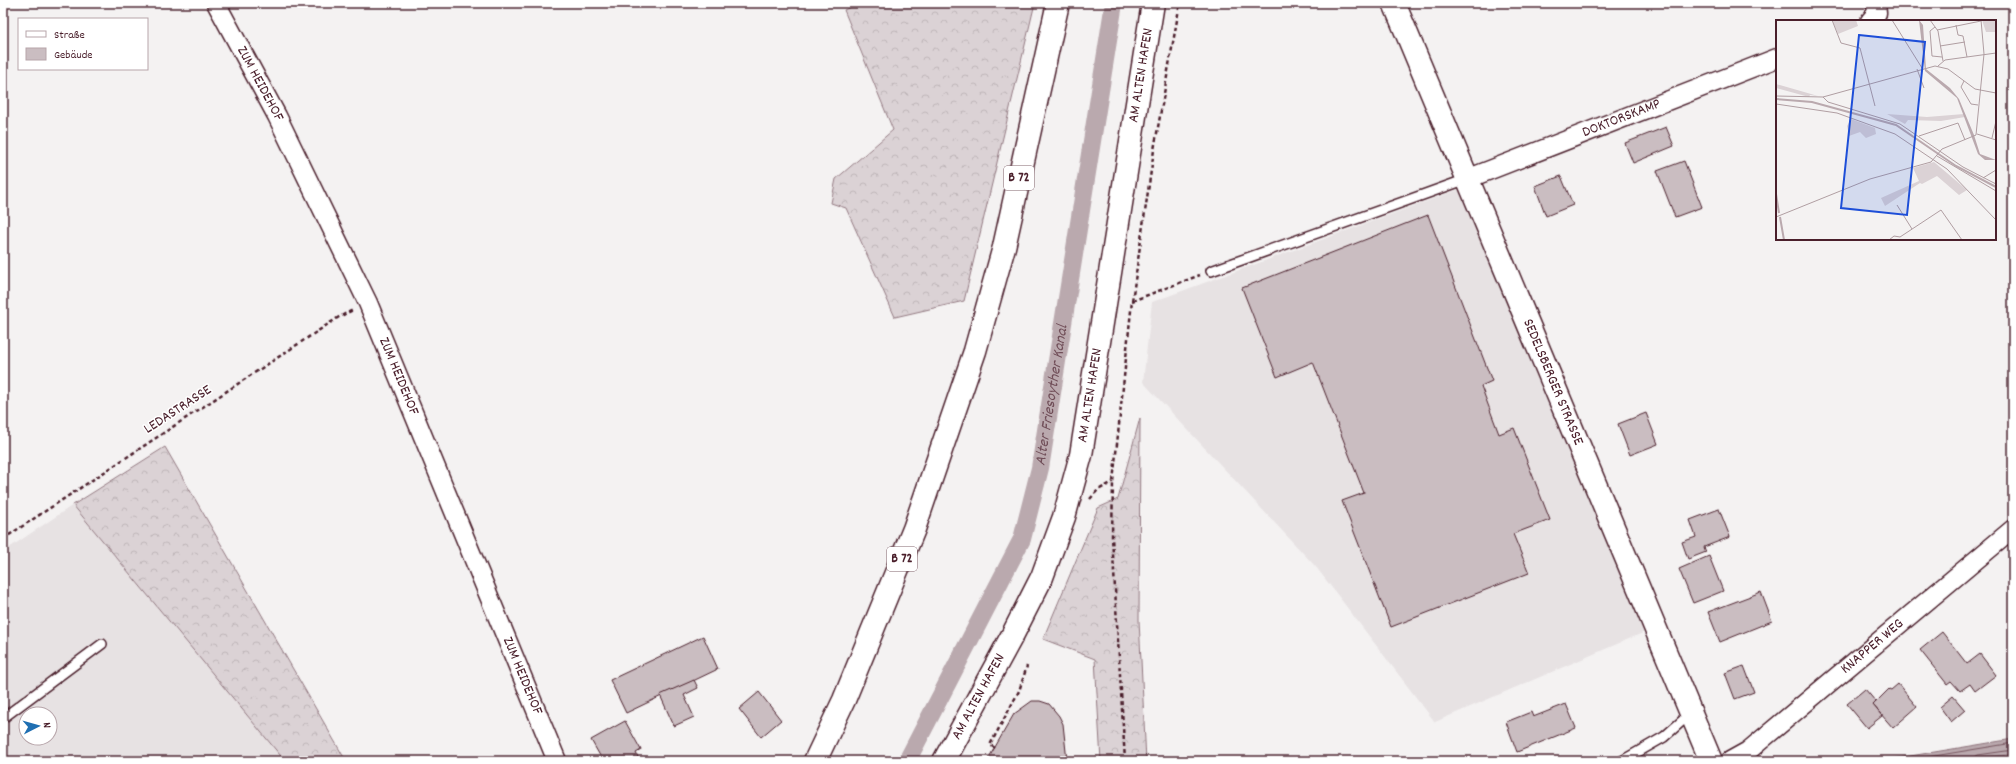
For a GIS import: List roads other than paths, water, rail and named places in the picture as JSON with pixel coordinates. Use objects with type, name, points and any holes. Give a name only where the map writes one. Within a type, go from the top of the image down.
[{"type":"main road","name":"B 72","points":[[815,761],[844,700],[914,529],[974,351],[1004,247],[1058,3]]},
{"type":"main road","name":"AM ALTEN HAFEN","points":[[944,761],[1042,577],[1064,517],[1081,455],[1153,3]]},
{"type":"main road","name":"SEDELSBERGER STRASSE","points":[[1394,3],[1711,761]]},
{"type":"street","name":"ZUM HEIDEHOF","points":[[216,3],[277,116],[368,303],[557,761]]},
{"type":"street","points":[[1871,20],[1877,13],[1876,3]]},
{"type":"street","name":"DOKTORSKAMP","points":[[1467,179],[1776,58]]},
{"type":"street","name":"KNAPPER WEG","points":[[1730,761],[1748,751],[2013,529]]},
{"type":"lane","points":[[1211,271],[1467,179]]},
{"type":"lane","points":[[3,718],[102,644]]},
{"type":"lane","points":[[1622,761],[1664,737],[1691,713]]},
{"type":"water","points":[[2013,739],[2013,754],[1968,761],[1880,761]]},
{"type":"waterway","name":"Alter Friesoyther Kanal","points":[[907,761],[1022,539],[1040,468],[1114,3]]}]
